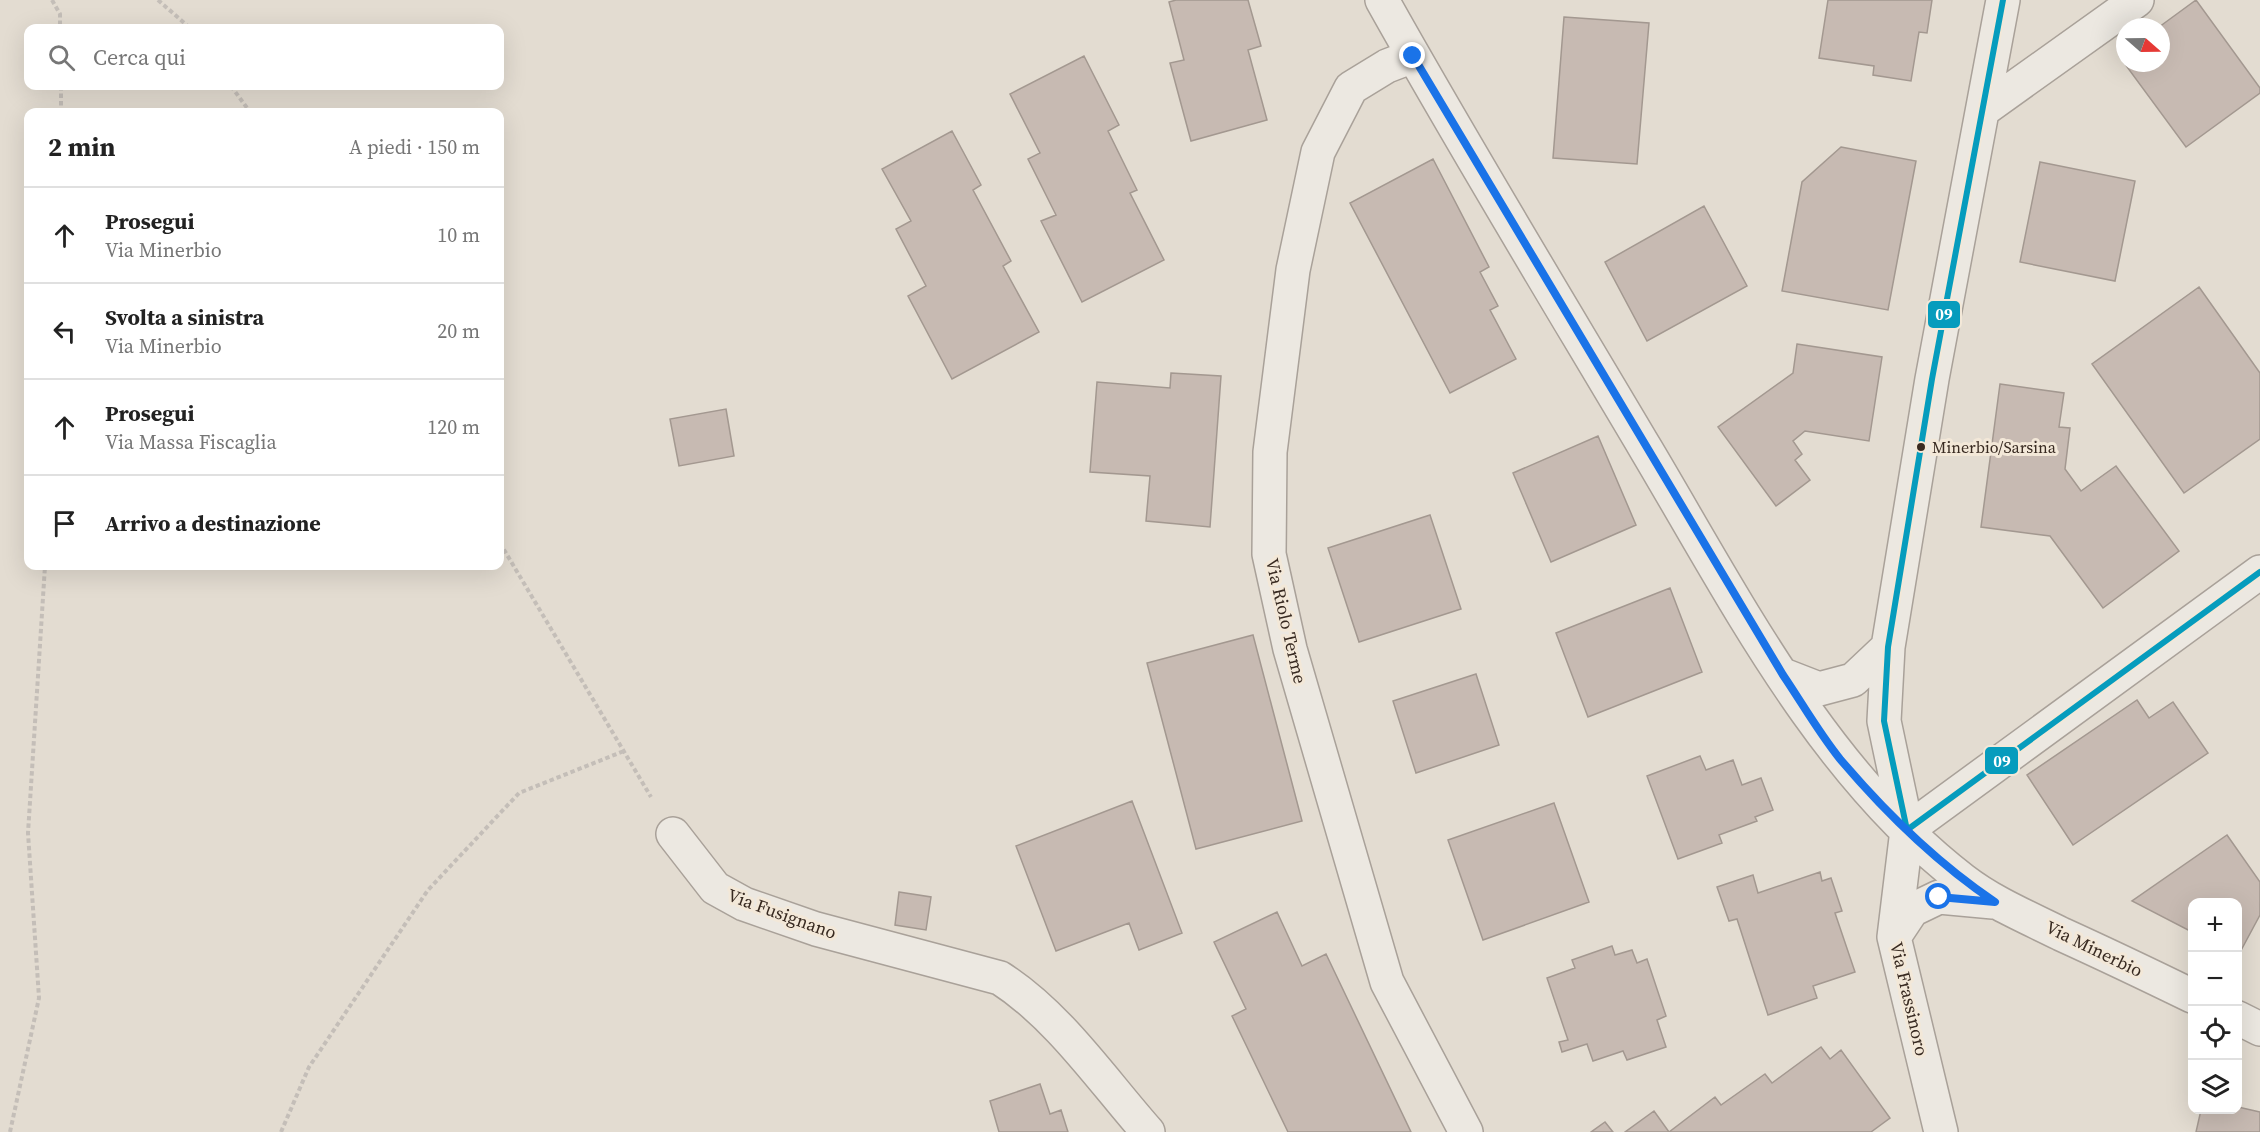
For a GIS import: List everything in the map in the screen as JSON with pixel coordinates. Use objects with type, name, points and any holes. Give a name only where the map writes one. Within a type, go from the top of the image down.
[{"type":"street","name":"Via Minerbio","points":[[1382,0],[1413,56],[1783,675],[1840,758],[1908,830],[1961,879],[1995,902],[2188,994]]},
{"type":"street","points":[[2004,0],[1932,380],[1888,647],[1884,721],[1908,830],[2260,572]]},
{"type":"street","points":[[1983,110],[2137,0]]},
{"type":"street","name":"Via Riolo Terme","points":[[1413,56],[1387,66],[1351,88],[1318,152],[1293,270],[1270,452],[1269,554],[1290,649],[1387,982],[1466,1132]]},
{"type":"street","points":[[1783,675],[1819,689],[1842,683],[1853,680],[1888,647]]},
{"type":"street","name":"Via Frassinoro","points":[[1908,830],[1894,938],[1941,1132]]},
{"type":"street","name":"Via Fusignano","points":[[673,834],[715,888],[744,904],[816,929],[1000,978],[1021,991],[1068,1040],[1148,1132]]},
{"type":"street","name":"Via Minerbio","points":[[1894,938],[1912,910],[1939,897],[1995,902]]},
{"type":"street","points":[[2242,1020],[2260,1029]]},
{"type":"path","points":[[52,0],[60,14],[60,24]]},
{"type":"path","points":[[158,0],[185,24]]},
{"type":"path","points":[[61,90],[61,108]]},
{"type":"path","points":[[234,90],[247,108]]},
{"type":"path","points":[[504,550],[673,834]]},
{"type":"path","points":[[10,1132],[39,998],[28,833],[45,570]]},
{"type":"path","points":[[281,1132],[309,1067],[428,890],[519,792],[624,751]]},
{"type":"building","points":[[1176,0],[1248,0],[1261,46],[1248,50],[1267,120],[1191,141],[1170,63],[1184,60],[1169,2]]},
{"type":"building","points":[[1828,0],[1932,0],[1927,33],[1919,32],[1911,81],[1873,75],[1874,66],[1819,58]]},
{"type":"building","points":[[2196,0],[2260,88],[2260,93],[2186,147],[2131,72],[2170,72],[2170,19]]},
{"type":"building","points":[[1564,17],[1649,23],[1637,164],[1553,158]]},
{"type":"building","points":[[1084,56],[1119,125],[1108,131],[1137,190],[1130,193],[1164,260],[1082,302],[1041,221],[1056,215],[1028,159],[1040,153],[1010,94]]},
{"type":"building","points":[[952,131],[981,185],[973,190],[1011,261],[1003,266],[1039,332],[952,379],[908,296],[926,286],[896,229],[911,221],[882,169]]},
{"type":"building","points":[[1841,147],[1916,161],[1888,310],[1782,291],[1802,182]]},
{"type":"building","points":[[1433,159],[1489,267],[1480,272],[1498,306],[1490,310],[1516,359],[1450,393],[1350,203]]},
{"type":"building","points":[[2040,162],[2135,181],[2115,281],[2020,262]]},
{"type":"building","points":[[1704,206],[1747,286],[1647,341],[1605,262]]},
{"type":"building","points":[[2199,287],[2260,373],[2260,439],[2184,493],[2092,364]]},
{"type":"building","points":[[1797,344],[1882,357],[1869,441],[1805,431],[1793,441],[1802,454],[1795,460],[1810,480],[1776,506],[1718,427],[1793,373]]},
{"type":"building","points":[[1171,373],[1221,376],[1210,527],[1146,521],[1150,476],[1090,472],[1097,382],[1170,388]]},
{"type":"building","points":[[2000,384],[2064,393],[2059,427],[2070,428],[2065,469],[2081,491],[2116,466],[2179,551],[2103,608],[2050,536],[1981,527]]},
{"type":"building","points":[[726,409],[734,456],[679,466],[670,419]]},
{"type":"building","points":[[1598,436],[1636,525],[1551,562],[1513,473]]},
{"type":"building","points":[[1430,515],[1461,609],[1359,642],[1328,548]]},
{"type":"building","points":[[1670,588],[1702,672],[1588,717],[1556,633]]},
{"type":"building","points":[[1253,635],[1302,821],[1196,849],[1147,663]]},
{"type":"building","points":[[1476,674],[1499,745],[1416,773],[1393,701]]},
{"type":"building","points":[[2137,700],[2149,718],[2173,702],[2208,753],[2073,845],[2027,775]]},
{"type":"building","points":[[1700,756],[1706,770],[1733,760],[1742,785],[1761,778],[1773,810],[1755,817],[1757,821],[1719,835],[1722,843],[1678,859],[1647,776]]},
{"type":"building","points":[[1132,801],[1182,933],[1139,950],[1129,923],[1056,951],[1016,846]]},
{"type":"building","points":[[1554,803],[1589,902],[1483,940],[1448,840]]},
{"type":"building","points":[[2227,835],[2260,882],[2260,915],[2242,949],[2242,898],[2188,898],[2188,930],[2132,901]]},
{"type":"building","points":[[1820,872],[1822,881],[1831,878],[1842,911],[1835,913],[1855,972],[1813,986],[1817,998],[1768,1015],[1737,919],[1729,921],[1717,887],[1753,875],[1758,893]]},
{"type":"building","points":[[899,892],[931,897],[926,930],[895,925]]},
{"type":"building","points":[[1277,912],[1302,966],[1326,954],[1411,1132],[1288,1132],[1232,1016],[1246,1009],[1214,942]]},
{"type":"building","points":[[1612,946],[1615,955],[1632,950],[1637,963],[1647,959],[1666,1016],[1657,1020],[1666,1047],[1627,1060],[1623,1051],[1593,1061],[1587,1044],[1562,1052],[1559,1042],[1568,1040],[1547,978],[1575,968],[1572,960]]},
{"type":"building","points":[[1821,1047],[1830,1059],[1841,1050],[1890,1118],[1871,1132],[1669,1132],[1715,1097],[1721,1105],[1765,1074],[1772,1083]]},
{"type":"building","points":[[1040,1084],[1050,1114],[1061,1110],[1068,1132],[999,1132],[990,1101]]},
{"type":"building","points":[[2242,1108],[2260,1112],[2260,1132],[2196,1132],[2200,1114],[2242,1114]]},
{"type":"building","points":[[1654,1111],[1669,1132],[1625,1132]]},
{"type":"building","points":[[1605,1122],[1613,1132],[1591,1132]]},
{"type":"transit line","name":"09","points":[[2003,0],[1932,379],[1888,647],[1884,721],[1907,830],[2260,572]]},
{"type":"place","name":"Minerbio/Sarsina","points":[[1921,447]]},
{"type":"route","points":[[1413,56],[1716,565],[1783,675],[1840,758],[1908,830],[1961,879],[1995,902],[1939,897]]}]
